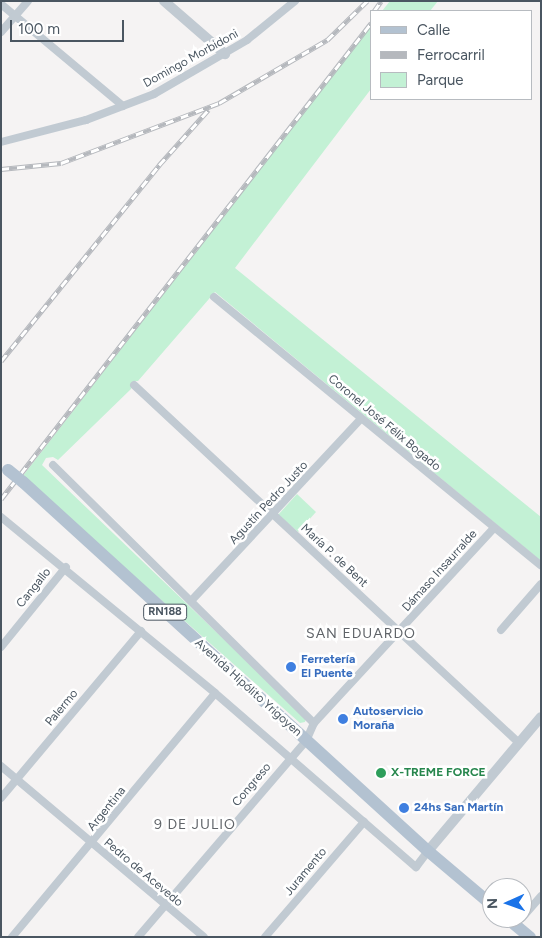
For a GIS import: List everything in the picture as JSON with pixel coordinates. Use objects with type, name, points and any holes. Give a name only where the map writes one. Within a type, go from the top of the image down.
[{"type":"main road","name":"Avenida Hipólito Yrigoyen","points":[[5,468],[23,482],[428,852],[482,897]]},
{"type":"street","points":[[1,32],[28,1]]},
{"type":"street","points":[[164,1],[224,54]]},
{"type":"street","name":"Domingo Morbidoni","points":[[1,142],[86,120],[154,94],[247,40],[295,1]]},
{"type":"street","points":[[1,4],[123,106]]},
{"type":"street","name":"Coronel José Félix Bogado","points":[[214,297],[493,529],[541,566]]},
{"type":"street","name":"María P. de Bent","points":[[134,385],[519,743]]},
{"type":"street","name":"Agustín Pedro Justo","points":[[191,601],[274,515],[361,418]]},
{"type":"street","name":"Avenida Hipólito Yrigoyen","points":[[53,465],[314,723]]},
{"type":"street","name":"Avenida Hipólito Yrigoyen","points":[[1,517],[66,567],[216,693],[416,867],[428,852]]},
{"type":"street","name":"Dámaso Insaurralde","points":[[306,741],[314,723],[400,633],[493,529]]},
{"type":"street","name":"Cangallo","points":[[1,647],[66,567]]},
{"type":"street","points":[[501,630],[541,584]]},
{"type":"street","name":"Palermo","points":[[1,798],[141,631]]},
{"type":"street","name":"Argentina","points":[[12,937],[92,845],[216,693]]},
{"type":"street","points":[[428,852],[541,716]]},
{"type":"street","name":"Congreso","points":[[138,937],[290,757],[306,741]]},
{"type":"street","name":"Pedro de Acevedo","points":[[1,766],[92,845],[204,937]]},
{"type":"street","name":"Juramento","points":[[265,937],[364,822]]},
{"type":"street","points":[[532,905],[541,896]]},
{"type":"green space","points":[[390,1],[438,1],[431,10],[383,10]]},
{"type":"green space","points":[[370,26],[370,90],[235,268],[541,517],[541,561],[215,292],[138,381],[133,381],[131,389],[58,460],[53,457],[46,458],[42,465],[306,718],[305,722],[300,723],[22,477]]},
{"type":"green space","points":[[297,494],[316,512],[298,532],[278,515]]},
{"type":"railway","points":[[1,169],[61,163],[219,103],[327,40],[367,1]]},
{"type":"railway","points":[[375,10],[381,1]]},
{"type":"railway","points":[[1,499],[370,24]]},
{"type":"railway","points":[[1,361],[159,165],[208,110]]},
{"type":"place","name":"Ferretería El Puente","points":[[291,667]]},
{"type":"place","name":"Autoservicio Moraña","points":[[343,719]]},
{"type":"place","name":"X-TREME FORCE","points":[[381,773]]},
{"type":"place","name":"24hs San Martín","points":[[404,808]]},
{"type":"district","name":"SAN EDUARDO","points":[[361,634]]},
{"type":"district","name":"9 DE JULIO","points":[[195,825]]}]
